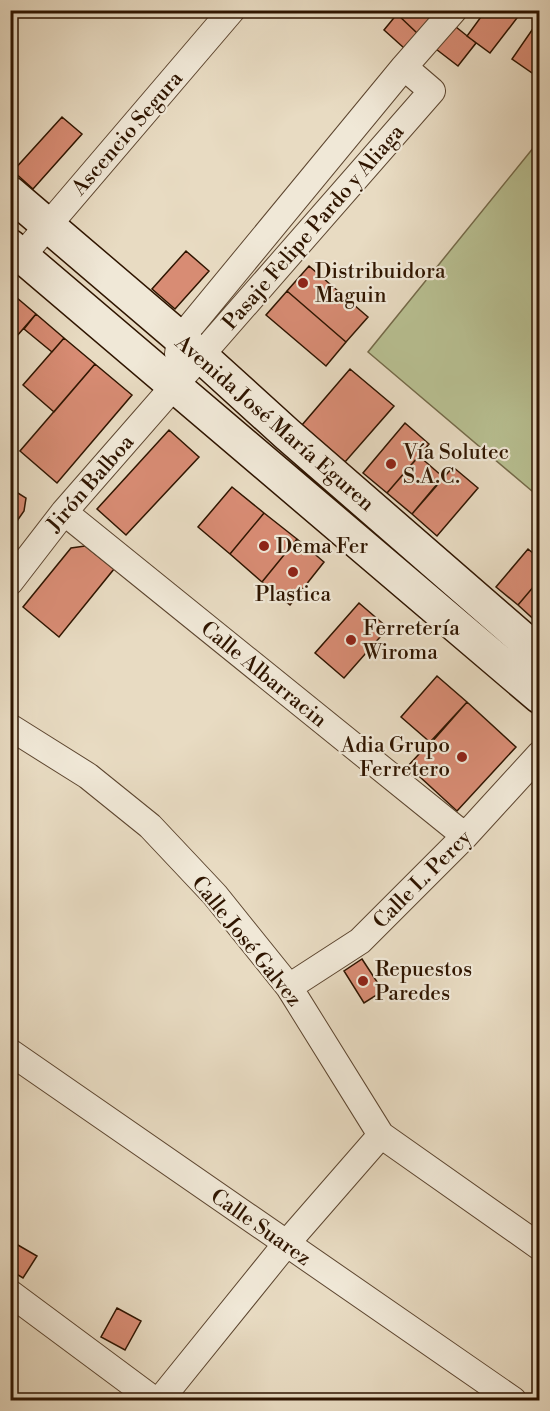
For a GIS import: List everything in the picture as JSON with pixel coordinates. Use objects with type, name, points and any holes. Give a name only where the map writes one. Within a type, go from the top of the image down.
[{"type":"main road","name":"Avenida José María Eguren","points":[[10,193],[540,654]]},
{"type":"main road","name":"Avenida José María Eguren","points":[[16,251],[540,697]]},
{"type":"street","name":"Ascencio Segura","points":[[16,251],[48,225],[231,10]]},
{"type":"street","name":"Pasaje Felipe Pardo y Aliaga","points":[[174,387],[190,348],[404,67],[454,10]]},
{"type":"street","name":"Pasaje Felipe Pardo y Aliaga","points":[[190,348],[432,91],[404,67]]},
{"type":"street","name":"Jirón Balboa","points":[[10,582],[64,512],[174,387]]},
{"type":"street","name":"Calle Albarracin","points":[[64,512],[465,836]]},
{"type":"street","name":"Calle José Galvez","points":[[10,727],[88,776],[150,826],[215,895],[289,987],[381,1135],[540,1247]]},
{"type":"street","name":"Calle L. Percy","points":[[289,987],[360,941],[465,836],[540,754]]},
{"type":"street","name":"Calle Suarez","points":[[10,1052],[513,1401]]},
{"type":"street","points":[[160,1401],[286,1244],[381,1135]]},
{"type":"street","points":[[10,1293],[154,1401]]},
{"type":"green space","points":[[534,147],[540,150],[539,497],[368,352]]},
{"type":"building","points":[[400,10],[438,10],[417,33],[397,14]]},
{"type":"building","points":[[486,10],[506,10],[517,18],[490,53],[467,36]]},
{"type":"building","points":[[397,14],[417,33],[404,48],[384,30]]},
{"type":"building","points":[[451,23],[476,43],[458,66],[432,46]]},
{"type":"building","points":[[532,30],[540,35],[540,68],[535,75],[512,59]]},
{"type":"building","points":[[62,117],[82,134],[33,189],[13,171]]},
{"type":"building","points":[[186,251],[209,271],[175,309],[152,289]]},
{"type":"building","points":[[309,266],[368,317],[346,342],[287,291]]},
{"type":"building","points":[[287,291],[346,342],[326,366],[266,315]]},
{"type":"building","points":[[10,292],[36,314],[10,344]]},
{"type":"building","points":[[36,314],[64,338],[52,352],[24,329]]},
{"type":"building","points":[[64,338],[95,364],[54,412],[23,385]]},
{"type":"building","points":[[95,364],[132,395],[57,483],[20,451]]},
{"type":"building","points":[[350,369],[394,406],[345,462],[302,425]]},
{"type":"building","name":"Vía Solutec S.A.C.","points":[[405,423],[429,444],[387,493],[363,473]]},
{"type":"building","points":[[169,430],[199,457],[126,535],[97,509]]},
{"type":"building","points":[[419,456],[443,477],[412,514],[387,493]]},
{"type":"building","points":[[453,467],[478,488],[437,536],[412,514]]},
{"type":"building","points":[[232,487],[264,513],[230,554],[198,527]]},
{"type":"building","points":[[10,488],[26,498],[24,511],[10,531]]},
{"type":"building","name":"Dema Fer","points":[[264,513],[297,539],[262,582],[230,554]]},
{"type":"building","name":"Plastica","points":[[297,539],[324,562],[290,605],[262,582]]},
{"type":"building","points":[[85,546],[114,569],[59,637],[23,607],[71,548]]},
{"type":"building","points":[[528,549],[540,559],[540,579],[518,605],[496,587]]},
{"type":"building","points":[[540,579],[540,625],[518,605]]},
{"type":"building","name":"Ferretería Wiroma","points":[[359,603],[388,628],[344,678],[315,653]]},
{"type":"building","points":[[437,676],[467,702],[431,743],[401,717]]},
{"type":"building","name":"Adia Grupo Ferretero","points":[[467,702],[516,747],[457,811],[408,766]]},
{"type":"building","name":"Repuestos Paredes","points":[[362,959],[383,991],[364,1003],[344,971]]},
{"type":"building","points":[[11,1241],[37,1256],[23,1278],[10,1270]]},
{"type":"building","points":[[117,1308],[141,1321],[125,1350],[101,1337]]},
{"type":"place","name":"Distribuidora Maguin","points":[[303,283]]},
{"type":"place","name":"Vía Solutec S.A.C.","points":[[391,464]]},
{"type":"place","name":"Dema Fer","points":[[264,546]]},
{"type":"place","name":"Plastica","points":[[293,572]]},
{"type":"place","name":"Ferretería Wiroma","points":[[351,640]]},
{"type":"place","name":"Adia Grupo Ferretero","points":[[462,757]]},
{"type":"place","name":"Repuestos Paredes","points":[[363,981]]}]
